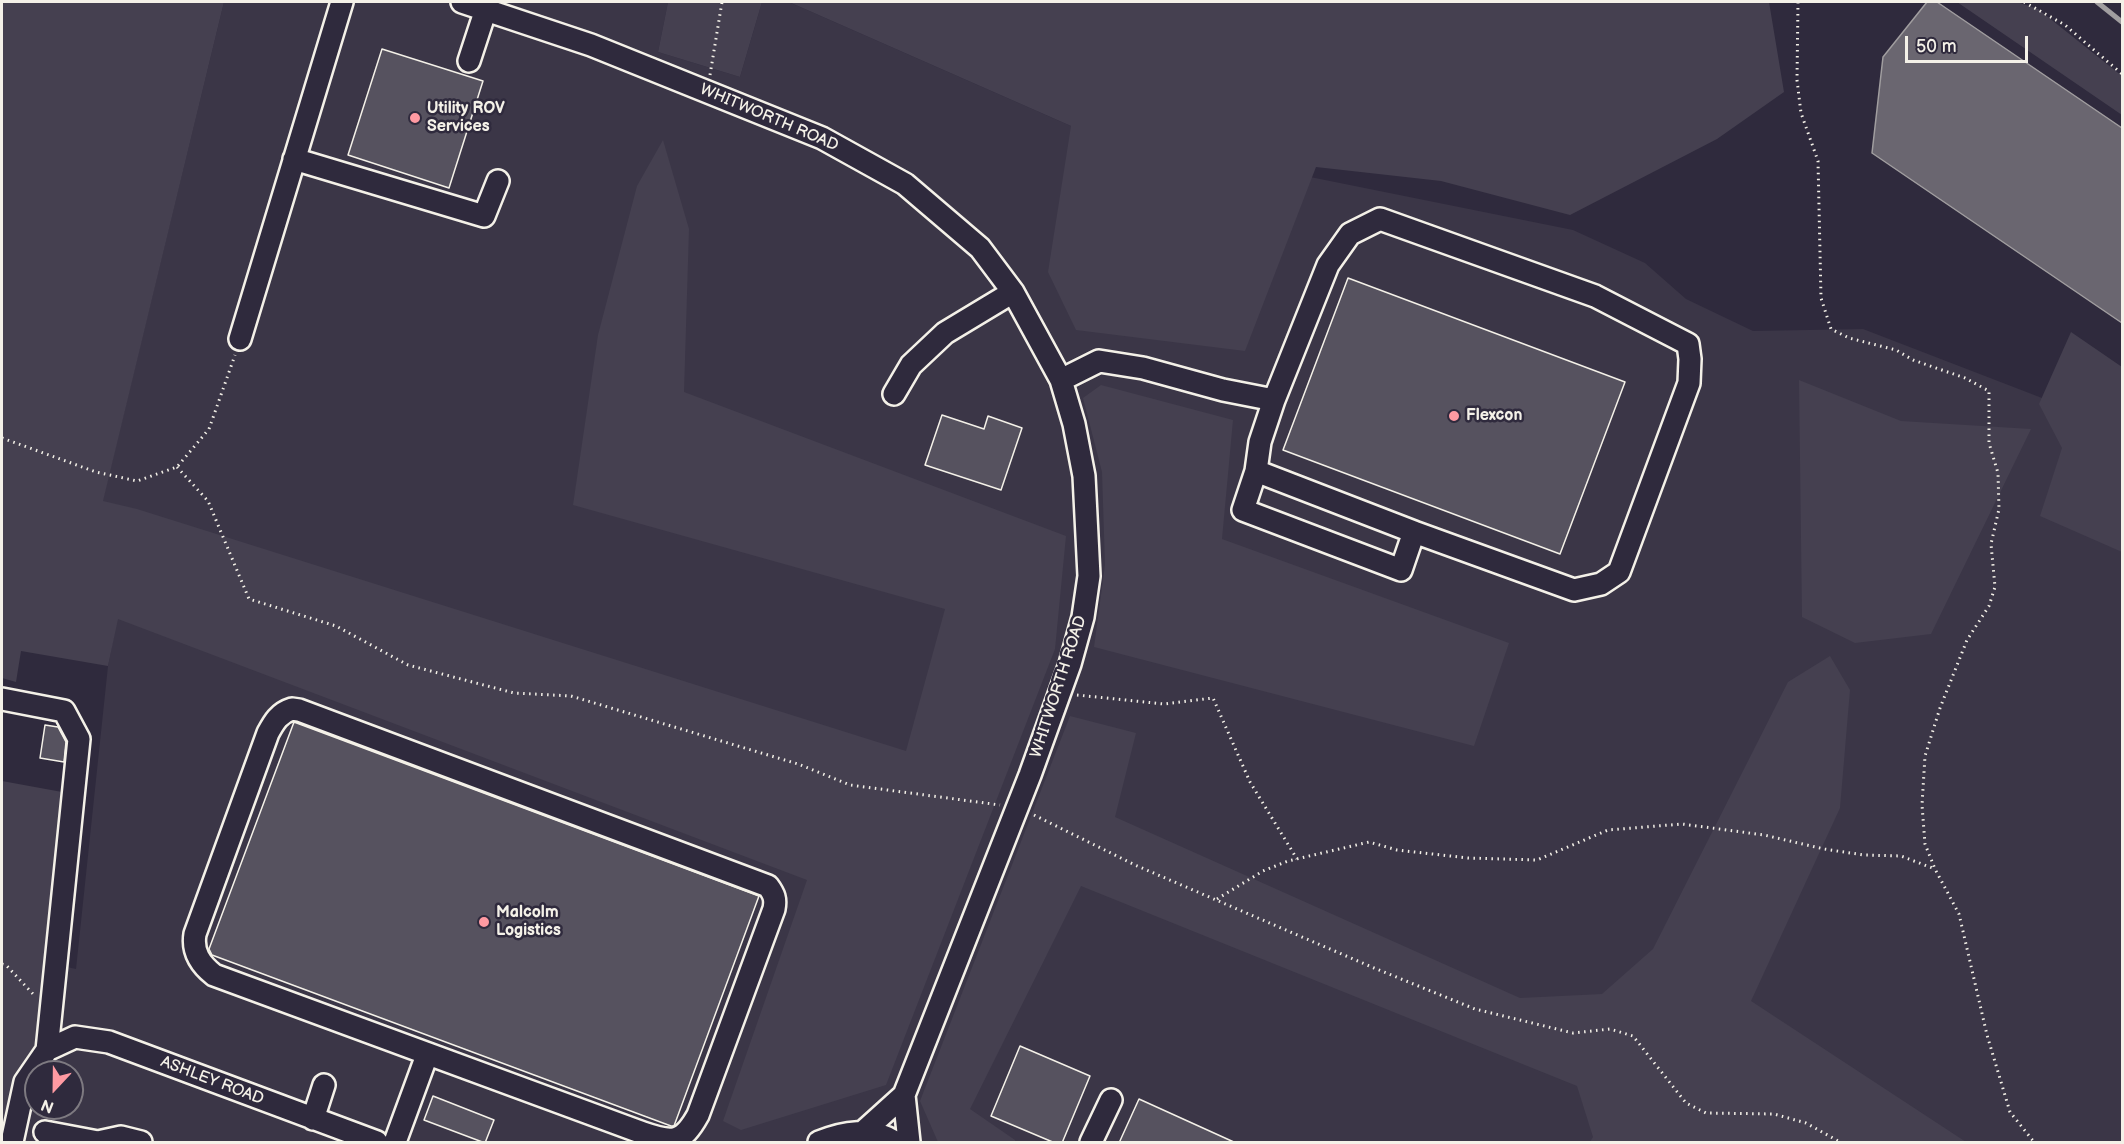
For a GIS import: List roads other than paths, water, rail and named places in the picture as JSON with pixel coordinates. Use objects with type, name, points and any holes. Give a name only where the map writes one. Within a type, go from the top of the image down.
[{"type":"street","points":[[240,339],[342,2]]},
{"type":"street","name":"WHITWORTH ROAD","points":[[462,2],[591,45],[822,138],[905,184],[980,248],[1013,292],[1061,380],[1074,424],[1084,476],[1089,576],[1083,617],[1056,704],[904,1095],[863,1132]]},
{"type":"street","points":[[469,61],[486,9]]},
{"type":"street","points":[[294,159],[484,216],[498,181]]},
{"type":"street","points":[[1256,471],[1574,591],[1601,584],[1619,572],[1689,383],[1688,344],[1595,296],[1380,219],[1350,234],[1328,266],[1274,400],[1260,442],[1256,471],[1243,510],[1401,570],[1414,532]]},
{"type":"street","points":[[894,394],[911,365],[945,333],[1013,292]]},
{"type":"street","points":[[1061,380],[1099,361],[1143,368],[1223,390],[1274,400]]},
{"type":"street","points":[[2,699],[64,711],[79,739],[47,1050],[25,1082],[14,1132],[98,1142],[121,1137],[141,1143]]},
{"type":"street","points":[[299,710],[760,882],[774,893],[774,909],[698,1115],[689,1130],[680,1138],[661,1139],[427,1055],[214,975],[196,955],[195,934],[268,734],[283,712],[299,710]]},
{"type":"street","name":"ASHLEY ROAD","points":[[47,1050],[75,1037],[109,1042],[377,1143]]},
{"type":"street","points":[[395,1143],[427,1055]]},
{"type":"street","points":[[313,1119],[324,1085]]},
{"type":"street","name":"WHITWORTH ROAD","points":[[904,1095],[909,1143]]},
{"type":"street","points":[[1091,1143],[1111,1100]]},
{"type":"street","points":[[819,1143],[837,1135],[863,1132],[887,1137],[895,1143]]},
{"type":"waterway","points":[[2097,2],[2122,22]]},
{"type":"place","name":"Utility ROV Services","points":[[415,118]]},
{"type":"place","name":"Flexcon","points":[[1454,416]]},
{"type":"place","name":"Malcolm Logistics","points":[[484,922]]}]
